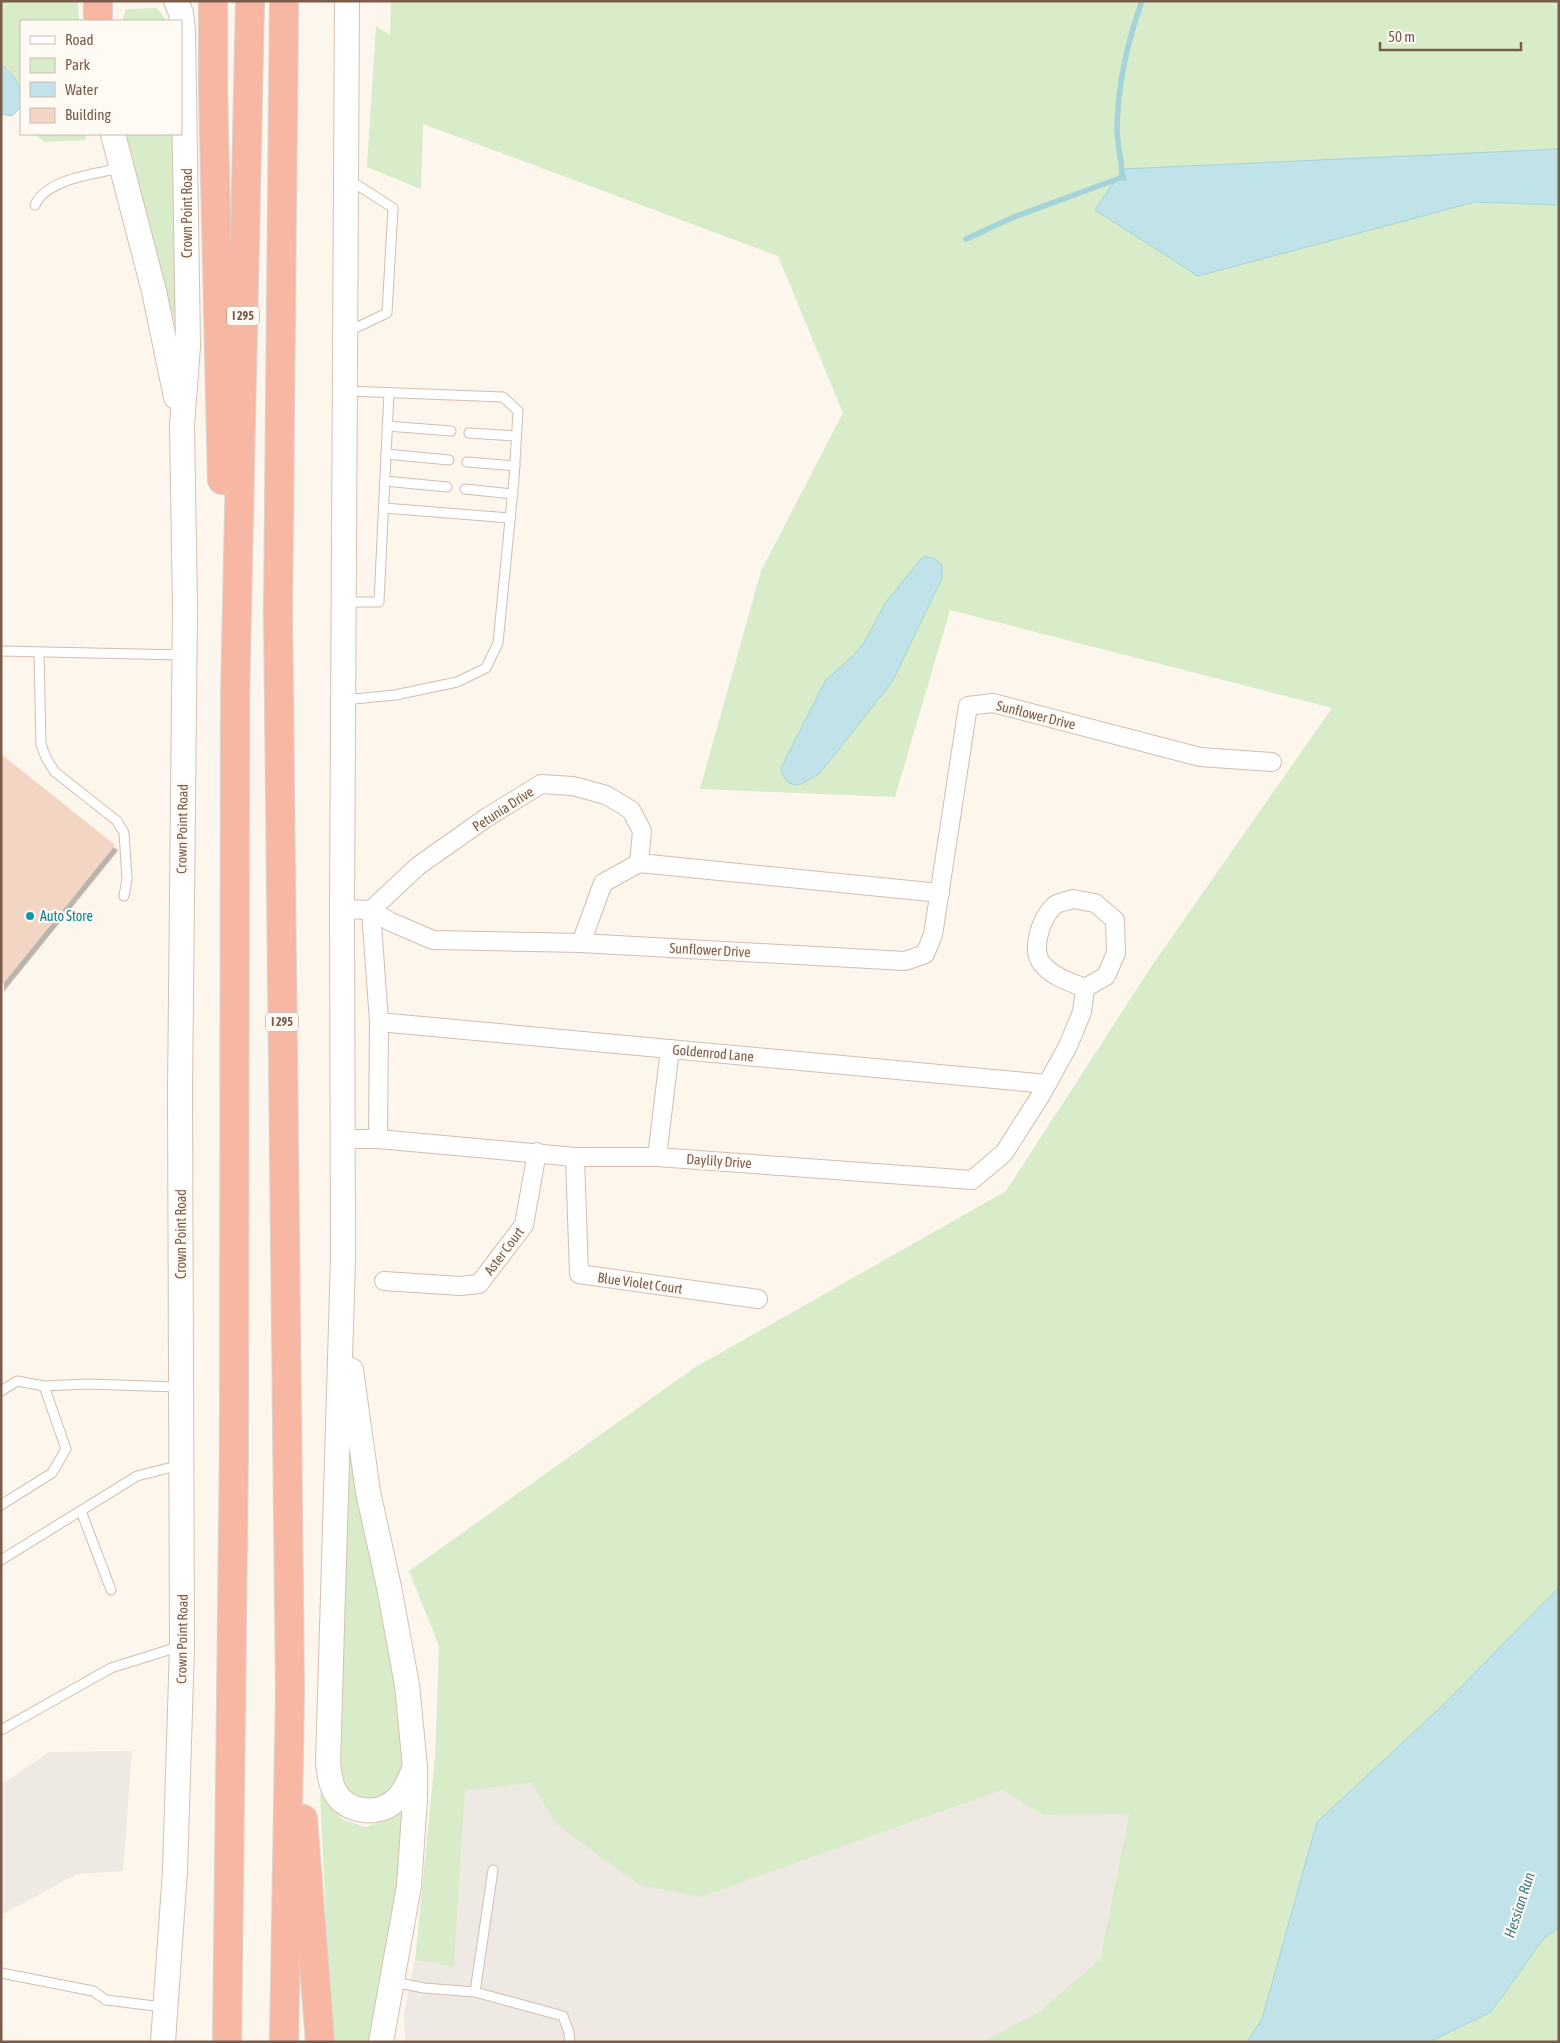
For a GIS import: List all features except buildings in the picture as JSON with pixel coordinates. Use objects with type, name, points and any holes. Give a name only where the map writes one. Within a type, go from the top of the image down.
[{"type":"highway","points":[[213,1],[213,88],[223,505],[221,585],[236,632]]},
{"type":"highway","name":"I 295","points":[[227,2042],[234,1448],[236,632],[250,1]]},
{"type":"highway","name":"I 295","points":[[284,1],[278,613],[290,1691],[284,2042]]},
{"type":"highway","points":[[289,1610],[320,2042]]},
{"type":"main road","name":"Crown Point Road","points":[[176,1],[182,20]]},
{"type":"main road","points":[[347,1],[342,909],[342,1304],[328,1763],[334,1791],[340,1799],[348,1806],[367,1811],[390,1805],[398,1798],[415,1767]]},
{"type":"main road","name":"Crown Point Road","points":[[164,2042],[175,1871],[182,1646],[183,1465],[180,1092],[184,656],[182,425],[188,346],[186,149],[182,22]]},
{"type":"main road","name":"Crown Point Road","points":[[113,135],[154,291],[182,425]]},
{"type":"main road","points":[[342,1304],[368,1492],[389,1587],[407,1685],[415,1767],[415,1800],[409,1886],[381,2042]]},
{"type":"street","name":"Sunflower Drive","points":[[342,909],[371,910],[391,922],[434,940],[581,943],[904,961],[925,954],[933,934],[968,706],[993,703],[1200,757],[1272,762]]},
{"type":"street","name":"Petunia Drive","points":[[371,910],[418,866],[486,818],[541,784],[573,786],[606,795],[631,810],[642,831],[639,863]]},
{"type":"street","points":[[581,943],[590,924],[594,902],[603,883],[639,863],[940,893]]},
{"type":"street","points":[[1073,899],[1095,903],[1115,920],[1116,953],[1106,976],[1085,988],[1060,979],[1042,965],[1036,950],[1041,926],[1055,905],[1073,899]]},
{"type":"street","points":[[371,910],[379,1022],[378,1139]]},
{"type":"street","name":"Daylily Drive","points":[[343,1139],[378,1139],[537,1152],[575,1157],[657,1157],[972,1180],[1004,1153],[1047,1084],[1068,1046],[1082,1012],[1085,988]]},
{"type":"street","name":"Goldenrod Lane","points":[[379,1022],[1047,1084]]},
{"type":"street","points":[[657,1157],[670,1049]]},
{"type":"street","name":"Aster Court","points":[[384,1281],[461,1286],[480,1284],[524,1226],[537,1152]]},
{"type":"street","name":"Blue Violet Court","points":[[575,1157],[579,1274],[758,1299]]},
{"type":"lane","points":[[35,205],[39,195],[62,182],[121,168]]},
{"type":"lane","points":[[345,333],[387,313],[393,208],[346,178]]},
{"type":"lane","points":[[343,700],[395,695],[457,682],[486,668],[498,643],[515,466],[518,411],[503,398],[345,391]]},
{"type":"lane","points":[[344,602],[379,602],[389,393]]},
{"type":"lane","points":[[388,426],[451,431]]},
{"type":"lane","points":[[469,432],[516,436]]},
{"type":"lane","points":[[386,454],[449,460]]},
{"type":"lane","points":[[467,462],[515,466]]},
{"type":"lane","points":[[385,481],[447,487]]},
{"type":"lane","points":[[465,489],[512,494]]},
{"type":"lane","points":[[384,508],[510,518]]},
{"type":"lane","points":[[1,651],[184,656]]},
{"type":"lane","points":[[39,652],[41,744],[46,758],[55,772],[117,821],[124,833],[127,879],[124,896]]},
{"type":"lane","points":[[1,1391],[17,1381],[44,1386],[86,1384],[182,1387]]},
{"type":"lane","points":[[1,1505],[52,1473],[66,1449],[44,1386]]},
{"type":"lane","points":[[1,1560],[137,1476],[183,1465]]},
{"type":"lane","points":[[81,1511],[111,1590]]},
{"type":"lane","points":[[1,1730],[111,1668],[182,1646]]},
{"type":"lane","points":[[475,1992],[493,1870]]},
{"type":"lane","points":[[1,1973],[93,1991],[106,2000],[166,2008]]},
{"type":"lane","points":[[391,1982],[424,1988],[475,1992],[563,2016],[570,2033],[570,2042]]},
{"type":"shaded area","points":[[132,1751],[123,1871],[77,1874],[1,1915],[1,1785],[49,1752]]},
{"type":"shaded area","points":[[531,1783],[555,1823],[701,1897],[1002,1790],[1043,1815],[1129,1814],[1100,1959],[1039,2012],[982,2042],[405,2042],[404,2014],[415,1960],[454,1967],[465,1791]]},
{"type":"green space","points":[[1,1],[78,1],[79,20],[20,20],[20,91],[9,71],[1,65]]},
{"type":"green space","points":[[391,1],[1559,1],[1559,149],[1123,169],[1198,276],[1475,202],[1559,205],[1559,1587],[1443,1705],[1247,2042],[982,2042],[1039,2012],[1100,1959],[1129,1814],[1043,1815],[1002,1790],[701,1897],[639,1885],[555,1823],[531,1783],[465,1791],[454,1967],[415,1960],[435,1758],[439,1646],[409,1571],[694,1368],[1006,1191],[1153,964],[1332,708],[950,610],[895,797],[700,789],[761,571],[843,413],[778,256],[423,124],[421,189],[367,167],[376,26],[390,35]]},
{"type":"green space","points":[[157,8],[166,20],[122,20],[126,9]]},
{"type":"green space","points":[[35,135],[86,135],[86,140],[45,142]]},
{"type":"green space","points":[[124,135],[175,135],[177,331]]},
{"type":"green space","points":[[351,1453],[384,1601],[402,1722],[402,1770],[392,1792],[365,1799],[346,1789],[338,1752],[345,1468]]},
{"type":"green space","points":[[320,1793],[343,1820],[366,1827],[407,1811],[373,2042],[332,2042]]},
{"type":"green space","points":[[1559,1928],[1559,2042],[1429,2042],[1491,2012],[1544,1938]]},
{"type":"water","points":[[1,65],[11,73],[20,88],[20,108],[12,116],[1,114]]},
{"type":"water","points":[[1559,149],[1559,205],[1475,202],[1198,276],[1095,210],[1123,169]]},
{"type":"water","points":[[925,556],[935,559],[942,565],[942,578],[892,682],[819,774],[801,784],[789,783],[782,774],[781,768],[825,681],[853,656],[864,643],[886,602]]},
{"type":"water","name":"Hessian Run","points":[[1559,1587],[1559,1928],[1544,1938],[1491,2012],[1429,2042],[1247,2042],[1262,2019],[1317,1822],[1443,1705]]},
{"type":"waterway","points":[[1124,178],[1117,133],[1119,95],[1128,47],[1142,1]]},
{"type":"waterway","points":[[966,239],[1014,217],[1123,177]]},
{"type":"place","name":"Auto Store","points":[[30,916]]}]
